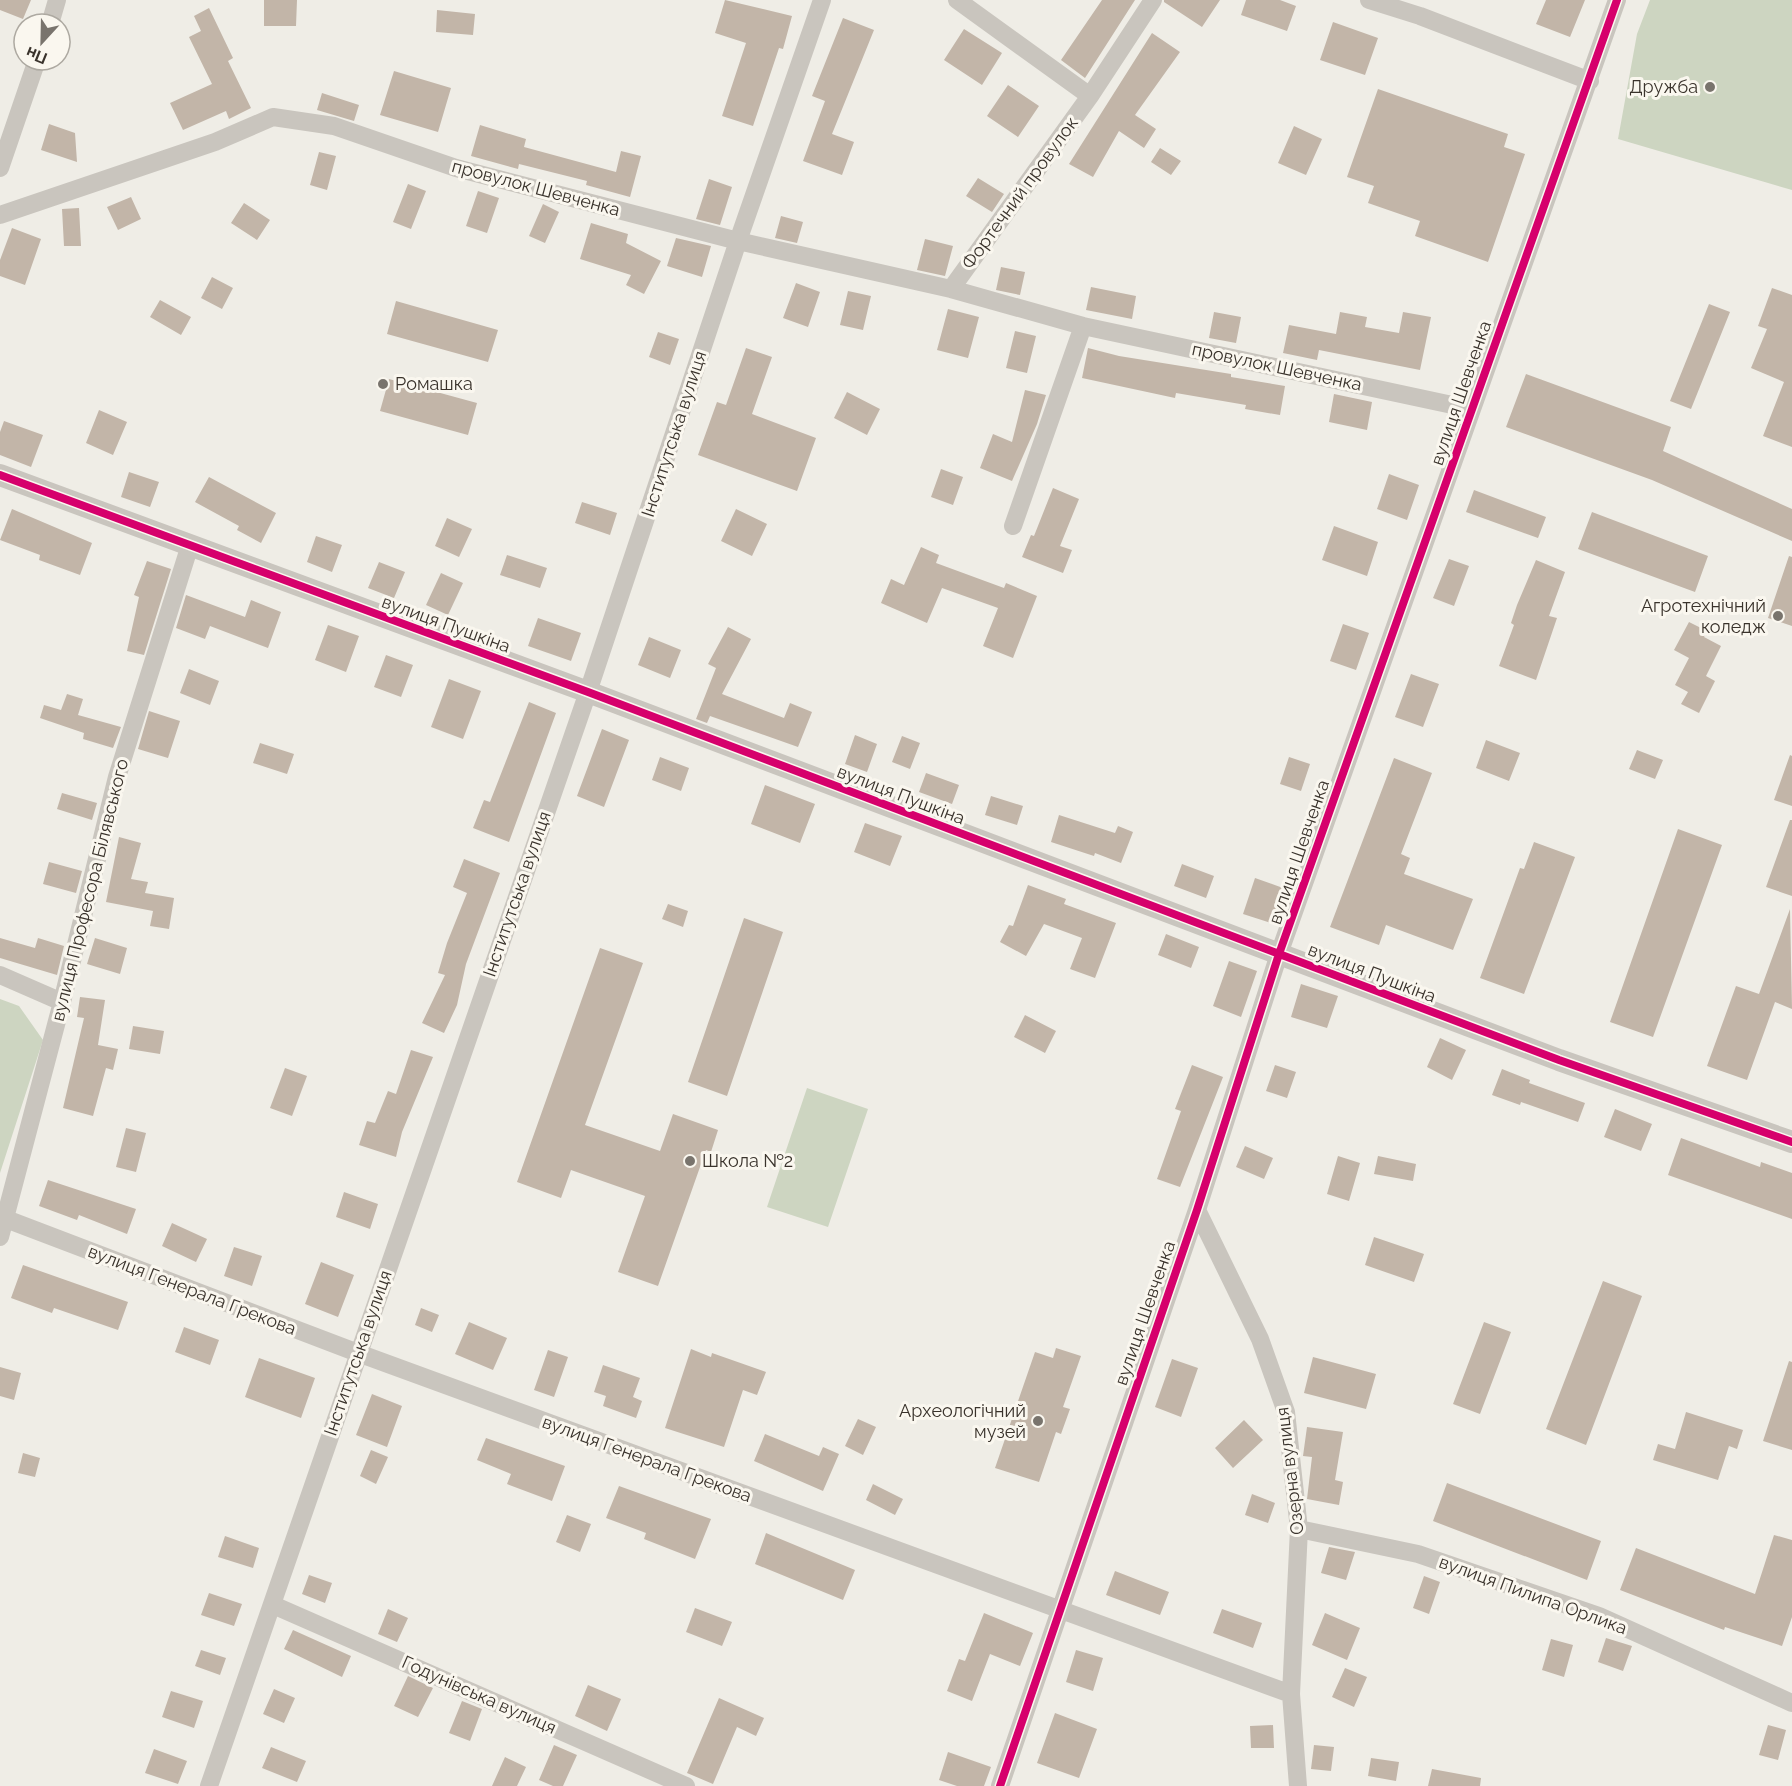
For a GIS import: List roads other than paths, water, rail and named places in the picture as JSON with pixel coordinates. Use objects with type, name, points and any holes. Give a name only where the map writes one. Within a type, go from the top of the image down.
[{"type":"street","name":"Інститутська вулиця","points":[[209,1786],[588,692],[738,241],[822,0]]},
{"type":"street","points":[[957,0],[1090,96]]},
{"type":"street","name":"Фортечний провулок","points":[[951,289],[1090,96],[1153,0]]},
{"type":"street","points":[[1369,0],[1420,16],[1590,81]]},
{"type":"street","name":"вулиця Шевченка","points":[[1000,1786],[1197,1210],[1279,954],[1617,0]]},
{"type":"street","points":[[0,168],[33,72]]},
{"type":"street","name":"провулок Шевченка","points":[[0,215],[215,142],[273,117],[334,126],[456,168],[738,241],[951,289],[1083,326],[1471,409]]},
{"type":"street","points":[[1014,526],[1083,326]]},
{"type":"street","name":"вулиця Пушкіна","points":[[0,475],[588,692],[1559,1060],[1792,1142]]},
{"type":"street","name":"вулиця Професора Білявського","points":[[0,1237],[62,1002],[117,777],[190,545]]},
{"type":"street","points":[[0,975],[62,1002]]},
{"type":"street","name":"Озерна вулиця","points":[[1197,1210],[1260,1340],[1286,1412],[1299,1528],[1291,1694],[1298,1786]]},
{"type":"street","name":"вулиця Генерала Грекова","points":[[6,1219],[358,1353],[1291,1694]]},
{"type":"street","name":"вулиця Пилипа Орлика","points":[[1299,1528],[1418,1554],[1599,1616],[1792,1703]]},
{"type":"street","name":"Годунівська вулиця","points":[[273,1605],[686,1786]]},
{"type":"place","name":"Дружба","points":[[1710,87]]},
{"type":"place","name":"Ромашка","points":[[383,384]]},
{"type":"place","name":"Агротехнічний коледж","points":[[1778,616]]},
{"type":"place","name":"Школа №2","points":[[690,1161]]},
{"type":"place","name":"Археологічний музей","points":[[1038,1421]]}]
